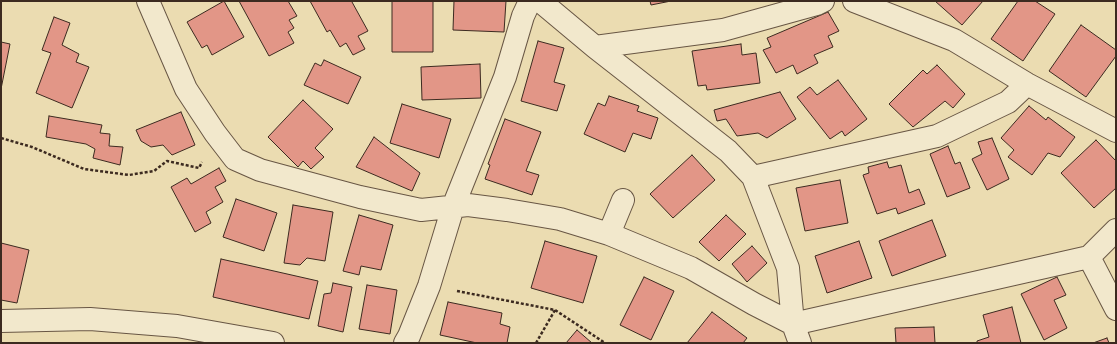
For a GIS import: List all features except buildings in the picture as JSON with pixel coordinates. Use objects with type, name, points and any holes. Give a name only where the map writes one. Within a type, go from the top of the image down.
[{"type":"street","points":[[148,1],[186,89],[215,133],[235,159],[260,170],[360,197],[421,210],[468,205],[560,219],[610,234],[691,268],[754,304],[796,333],[1089,256],[1116,230]]},
{"type":"street","points":[[404,343],[409,336],[429,286],[453,207],[505,77],[523,16],[530,1]]},
{"type":"street","points":[[540,1],[595,47],[728,150],[753,177],[788,268],[796,333]]},
{"type":"street","points":[[595,47],[723,30],[817,4],[823,1]]},
{"type":"street","points":[[854,1],[954,40],[1027,84],[1116,131]]},
{"type":"street","points":[[753,177],[937,136],[1008,102],[1027,84]]},
{"type":"street","points":[[610,234],[623,200]]},
{"type":"street","points":[[1089,256],[1116,309]]},
{"type":"street","points":[[1,321],[90,319],[177,326],[273,343]]},
{"type":"path","points":[[1,138],[32,146],[84,169],[129,174],[154,171],[167,161],[199,168],[215,133]]},
{"type":"path","points":[[429,286],[555,310],[605,343]]},
{"type":"path","points":[[536,343],[555,310]]}]
